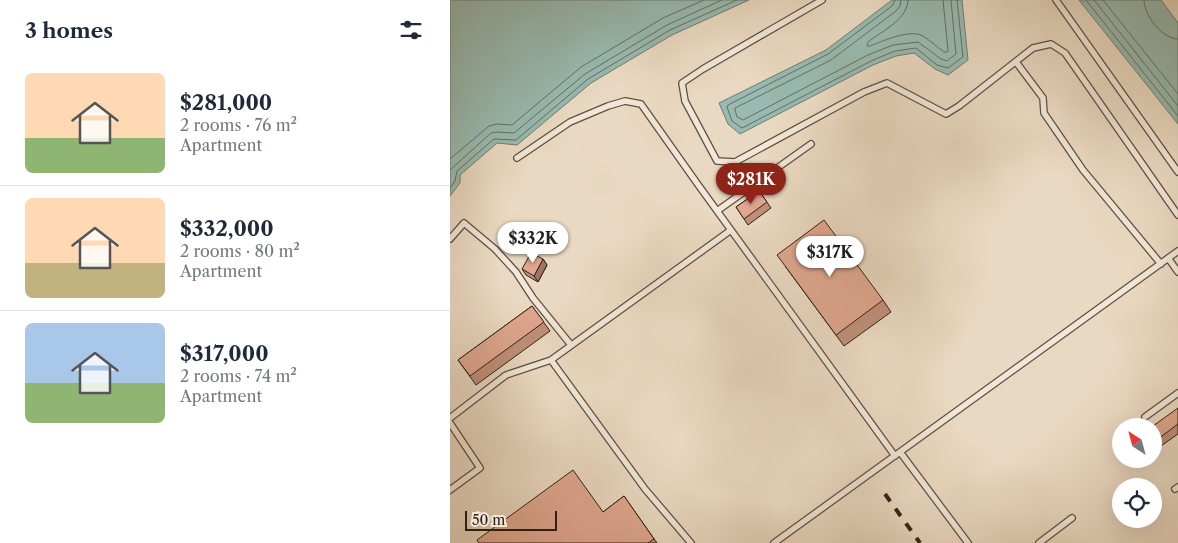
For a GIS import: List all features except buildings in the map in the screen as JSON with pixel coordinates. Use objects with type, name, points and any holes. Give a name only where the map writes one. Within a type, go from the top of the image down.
[{"type":"lane","points":[[822,0],[682,83],[685,101],[717,161],[735,162],[864,92],[887,83],[946,114],[1033,48],[1051,44],[1065,53],[1178,215]]},
{"type":"lane","points":[[1056,0],[1178,172]]},
{"type":"lane","points":[[1016,62],[1043,98],[1044,113],[1083,170],[1160,264]]},
{"type":"lane","points":[[517,158],[570,122],[625,100],[641,104],[731,230],[898,454],[968,543]]},
{"type":"lane","points":[[717,211],[810,144]]},
{"type":"lane","points":[[450,239],[464,223],[495,249],[516,272],[533,298],[571,345]]},
{"type":"lane","points":[[450,418],[506,375],[551,360],[731,230]]},
{"type":"lane","points":[[774,543],[1178,251]]},
{"type":"lane","points":[[1168,258],[1178,272]]},
{"type":"lane","points":[[551,360],[645,489],[691,543]]},
{"type":"lane","points":[[1145,417],[1178,393]]},
{"type":"lane","points":[[450,423],[480,468],[450,490]]},
{"type":"lane","points":[[1039,543],[1072,518]]},
{"type":"water","points":[[450,0],[749,0],[672,35],[591,83],[517,145],[497,143],[460,175],[460,183],[450,196]]},
{"type":"water","points":[[892,0],[962,0],[968,60],[948,75],[935,69],[914,53],[896,56],[873,65],[740,134],[728,124],[719,103],[826,50]]},
{"type":"water","points":[[1079,0],[1161,0],[1178,23],[1178,124]]},
{"type":"railway","points":[[885,494],[920,543]]}]
